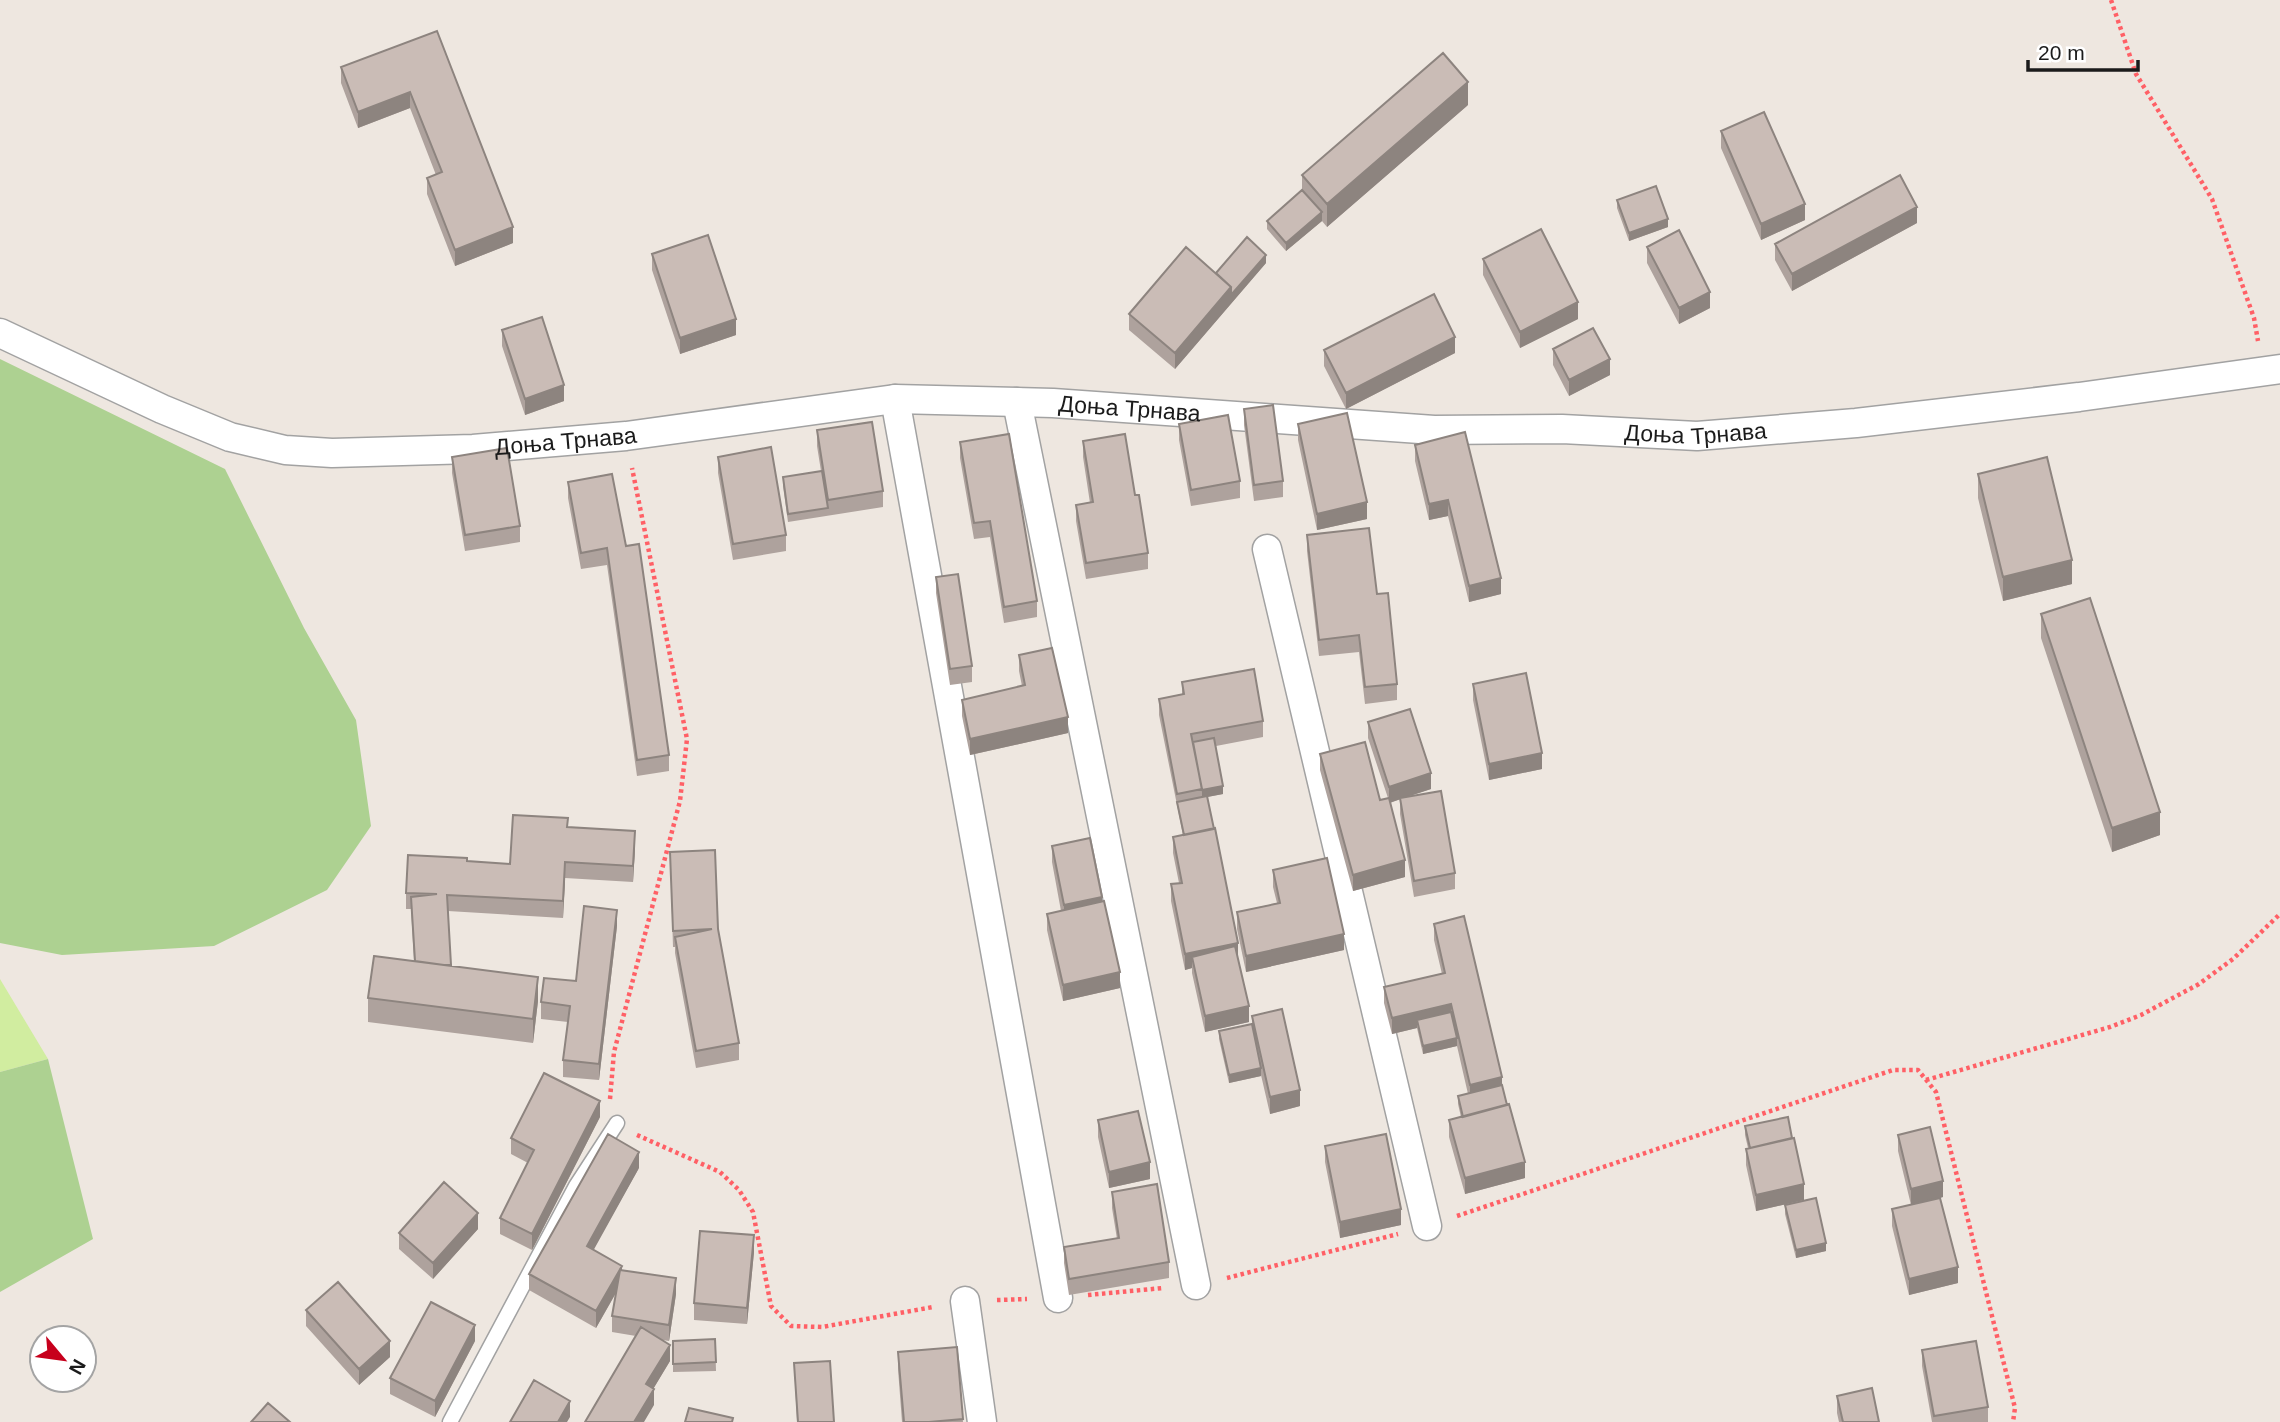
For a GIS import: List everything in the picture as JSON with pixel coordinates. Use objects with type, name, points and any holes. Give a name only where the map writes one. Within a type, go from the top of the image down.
[{"type":"street","name":"Доња Трнава","points":[[0,333],[162,409],[230,437],[285,450],[332,453],[474,449],[626,436],[895,399],[1017,402],[1434,430],[1562,429],[1697,436],[1856,424],[2272,370]]},
{"type":"street","points":[[895,399],[1058,1298]]},
{"type":"street","points":[[1017,402],[1196,1286]]},
{"type":"street","points":[[1267,549],[1427,1226]]},
{"type":"street","points":[[965,1301],[982,1422]]},
{"type":"lane","points":[[450,1422],[576,1186],[617,1123]]},
{"type":"path","points":[[2111,0],[2136,74],[2212,199],[2272,370]]},
{"type":"path","points":[[1926,1080],[2110,1027],[2141,1015],[2170,1001],[2233,960],[2280,914]]},
{"type":"green space","points":[[0,359],[225,469],[304,628],[356,720],[371,826],[327,890],[214,946],[62,955],[0,943]]},
{"type":"green space","points":[[0,979],[48,1059],[0,1072]]},
{"type":"green space","points":[[48,1059],[93,1239],[0,1292],[0,1072]]},
{"type":"building","points":[[437,31],[513,227],[455,250],[427,178],[442,172],[410,92],[358,112],[341,67]]},
{"type":"building","points":[[1443,53],[1468,82],[1327,204],[1302,175]]},
{"type":"building","points":[[1764,112],[1805,204],[1761,224],[1721,131]]},
{"type":"building","points":[[1900,175],[1917,207],[1792,274],[1775,244]]},
{"type":"building","points":[[1656,186],[1668,219],[1629,233],[1617,200]]},
{"type":"building","points":[[1302,190],[1322,212],[1286,243],[1267,221]]},
{"type":"building","points":[[1541,229],[1578,302],[1520,332],[1483,259]]},
{"type":"building","points":[[1679,230],[1710,292],[1679,308],[1647,247]]},
{"type":"building","points":[[708,235],[736,319],[680,338],[652,254]]},
{"type":"building","points":[[1247,237],[1266,255],[1231,295],[1231,287],[1216,273]]},
{"type":"building","points":[[1186,247],[1231,287],[1175,353],[1129,314]]},
{"type":"building","points":[[1434,294],[1455,337],[1346,393],[1324,350]]},
{"type":"building","points":[[542,317],[564,385],[525,399],[502,330]]},
{"type":"building","points":[[1593,328],[1610,359],[1569,380],[1553,349]]},
{"type":"building","points":[[1273,405],[1283,481],[1254,485],[1244,409]]},
{"type":"building","points":[[1347,413],[1367,502],[1317,514],[1298,424]]},
{"type":"building","points":[[1228,415],[1240,481],[1191,490],[1179,424]]},
{"type":"building","points":[[872,422],[883,491],[828,500],[817,430]]},
{"type":"building","points":[[1465,432],[1501,578],[1469,586],[1448,500],[1429,504],[1415,445]]},
{"type":"building","points":[[1009,434],[1037,601],[1004,607],[990,521],[974,523],[960,442]]},
{"type":"building","points":[[1125,434],[1135,495],[1139,495],[1148,553],[1086,563],[1076,505],[1093,502],[1083,441]]},
{"type":"building","points":[[771,447],[786,535],[733,544],[718,457]]},
{"type":"building","points":[[507,448],[520,526],[465,535],[452,457]]},
{"type":"building","points":[[2047,457],[2072,560],[2003,577],[1978,474]]},
{"type":"building","points":[[822,471],[828,508],[788,514],[783,477]]},
{"type":"building","points":[[612,474],[626,546],[639,544],[669,755],[637,760],[607,548],[581,553],[568,482]]},
{"type":"building","points":[[1369,528],[1377,594],[1388,593],[1397,684],[1365,687],[1359,635],[1319,640],[1307,535]]},
{"type":"building","points":[[958,574],[972,666],[950,669],[936,577]]},
{"type":"building","points":[[2090,598],[2160,812],[2112,828],[2041,614]]},
{"type":"building","points":[[1052,648],[1068,717],[970,739],[962,700],[1025,685],[1019,655]]},
{"type":"building","points":[[1254,669],[1263,721],[1191,734],[1202,789],[1177,794],[1159,699],[1184,694],[1182,682]]},
{"type":"building","points":[[1526,673],[1542,753],[1489,764],[1473,684]]},
{"type":"building","points":[[1410,709],[1431,773],[1389,787],[1368,722]]},
{"type":"building","points":[[1214,738],[1223,786],[1202,790],[1193,742]]},
{"type":"building","points":[[1365,742],[1380,800],[1389,798],[1405,860],[1353,875],[1320,754]]},
{"type":"building","points":[[1441,791],[1455,873],[1414,881],[1400,798]]},
{"type":"building","points":[[1207,796],[1214,829],[1184,835],[1177,802]]},
{"type":"building","points":[[513,815],[568,818],[567,827],[635,831],[633,866],[565,862],[563,901],[447,895],[451,965],[415,961],[411,897],[437,894],[406,893],[408,855],[467,858],[467,861],[510,864]]},
{"type":"building","points":[[1215,828],[1238,943],[1185,954],[1171,884],[1182,883],[1173,837]]},
{"type":"building","points":[[1090,838],[1102,897],[1064,905],[1052,846]]},
{"type":"building","points":[[715,850],[718,929],[739,1043],[696,1051],[675,937],[712,929],[673,931],[670,852]]},
{"type":"building","points":[[1327,858],[1344,934],[1246,956],[1237,912],[1280,903],[1273,870]]},
{"type":"building","points":[[1104,901],[1120,972],[1063,985],[1047,914]]},
{"type":"building","points":[[584,906],[617,910],[599,1064],[563,1060],[570,1006],[541,1002],[544,978],[576,981]]},
{"type":"building","points":[[1464,916],[1502,1077],[1470,1085],[1451,1004],[1392,1018],[1384,987],[1445,973],[1434,924]]},
{"type":"building","points":[[1235,946],[1249,1006],[1205,1016],[1192,957]]},
{"type":"building","points":[[374,956],[538,977],[533,1019],[368,998]]},
{"type":"building","points":[[1282,1009],[1300,1090],[1270,1097],[1252,1016]]},
{"type":"building","points":[[1451,1012],[1457,1038],[1423,1046],[1417,1020]]},
{"type":"building","points":[[1252,1024],[1261,1068],[1229,1075],[1219,1031]]},
{"type":"building","points":[[544,1073],[600,1101],[532,1234],[500,1218],[534,1150],[511,1138]]},
{"type":"building","points":[[1502,1085],[1507,1105],[1463,1117],[1458,1096]]},
{"type":"building","points":[[1509,1104],[1525,1162],[1465,1178],[1449,1120]]},
{"type":"building","points":[[1138,1111],[1150,1162],[1109,1172],[1098,1120]]},
{"type":"building","points":[[1788,1117],[1792,1138],[1750,1148],[1745,1126]]},
{"type":"building","points":[[1930,1127],[1943,1181],[1911,1189],[1898,1135]]},
{"type":"building","points":[[608,1134],[639,1152],[587,1246],[622,1266],[596,1311],[529,1274]]},
{"type":"building","points":[[1386,1134],[1401,1209],[1340,1222],[1325,1146]]},
{"type":"building","points":[[1794,1138],[1804,1184],[1756,1195],[1746,1149]]},
{"type":"building","points":[[444,1182],[478,1213],[433,1263],[399,1233]]},
{"type":"building","points":[[1157,1184],[1169,1262],[1069,1279],[1064,1247],[1119,1238],[1112,1192]]},
{"type":"building","points":[[1816,1198],[1826,1243],[1796,1250],[1785,1205]]},
{"type":"building","points":[[1940,1198],[1958,1267],[1909,1279],[1892,1209]]},
{"type":"building","points":[[700,1231],[754,1235],[747,1308],[694,1303]]},
{"type":"building","points":[[620,1270],[676,1278],[669,1325],[612,1316]]},
{"type":"building","points":[[338,1282],[390,1341],[359,1369],[306,1310]]},
{"type":"building","points":[[431,1302],[475,1325],[435,1401],[390,1378]]},
{"type":"building","points":[[641,1327],[670,1345],[646,1384],[654,1389],[634,1422],[585,1422]]},
{"type":"building","points":[[715,1339],[716,1362],[673,1364],[673,1341]]},
{"type":"building","points":[[1976,1341],[1988,1407],[1934,1416],[1922,1350]]},
{"type":"building","points":[[957,1347],[963,1419],[904,1422],[898,1352]]},
{"type":"building","points":[[830,1361],[834,1422],[798,1422],[794,1363]]},
{"type":"building","points":[[534,1380],[570,1401],[558,1422],[510,1422]]},
{"type":"building","points":[[1872,1388],[1879,1422],[1843,1422],[1837,1396]]},
{"type":"building","points":[[268,1403],[290,1422],[251,1422]]},
{"type":"building","points":[[689,1408],[733,1418],[732,1422],[685,1422]]}]
